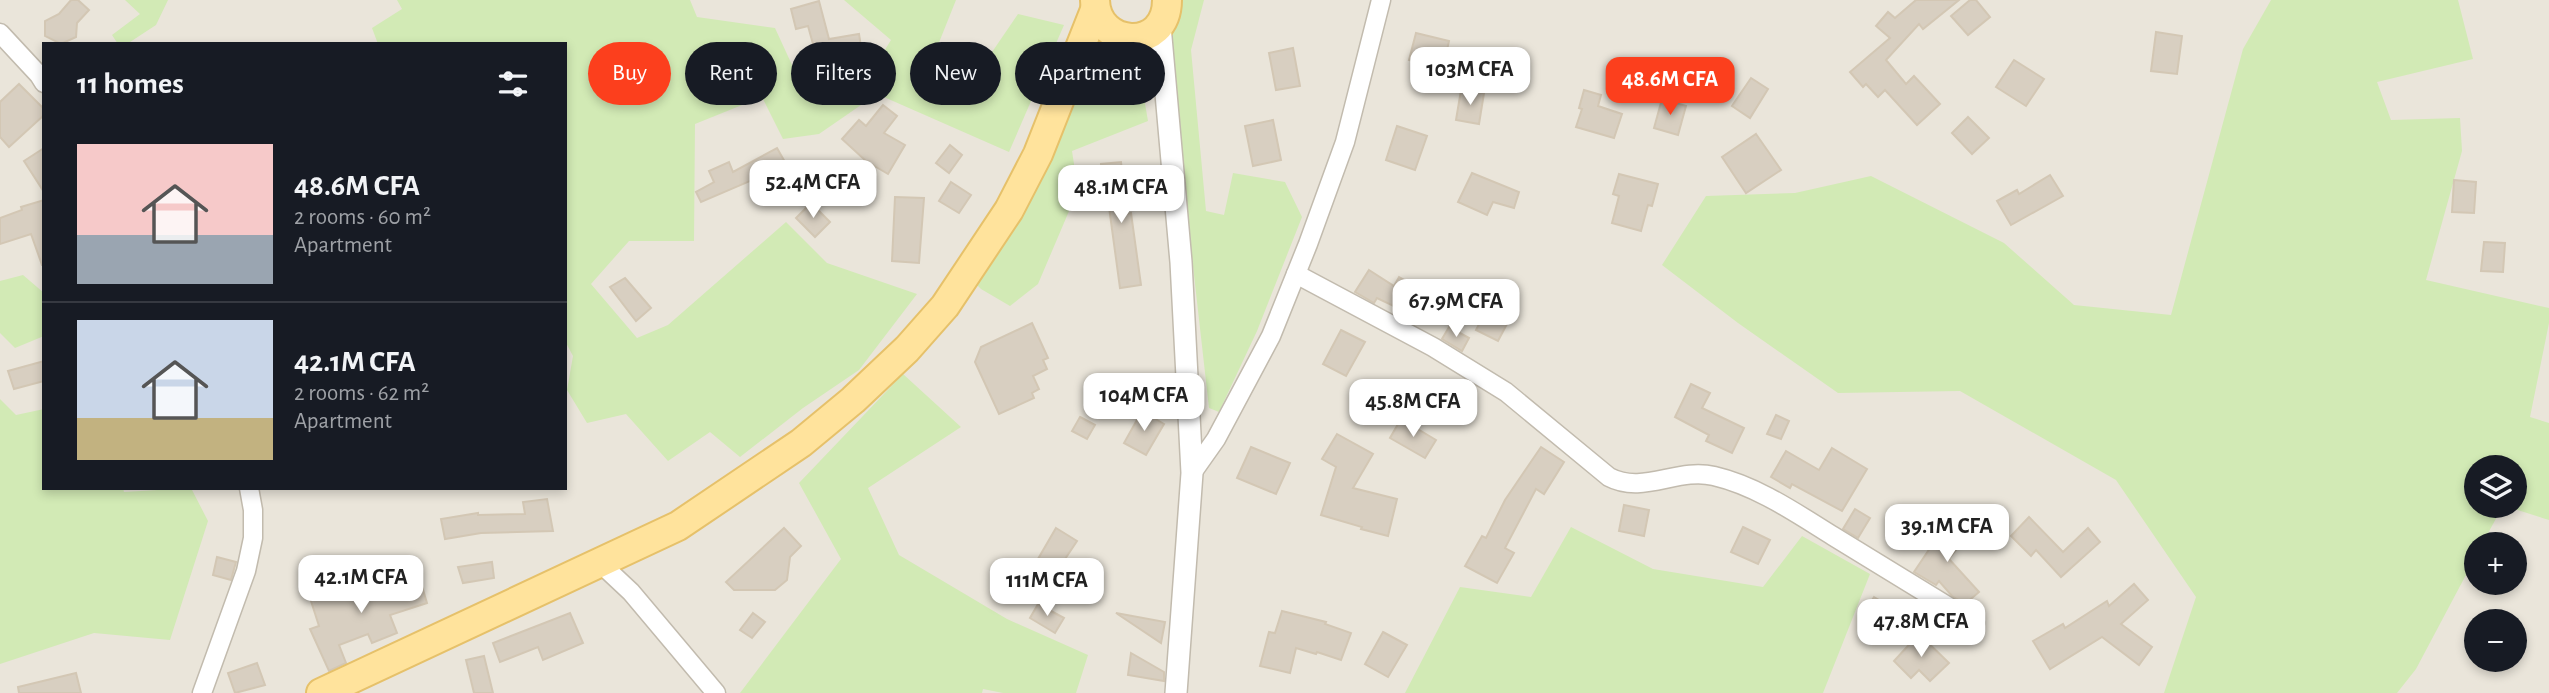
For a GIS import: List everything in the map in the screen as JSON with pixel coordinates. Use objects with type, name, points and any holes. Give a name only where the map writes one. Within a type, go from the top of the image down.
[{"type":"main road","points":[[1095,5],[1103,25],[1130,39],[1146,37],[1164,13]]},
{"type":"main road","points":[[321,693],[678,526],[801,443],[907,349],[945,306],[1009,210],[1038,154],[1095,5]]},
{"type":"street","points":[[1192,473],[1234,407],[1271,336],[1296,274],[1346,142],[1381,0]]},
{"type":"street","points":[[1164,13],[1192,473],[1176,693]]},
{"type":"street","points":[[0,33],[42,80]]},
{"type":"street","points":[[1296,274],[1433,347],[1506,392],[1621,484],[1637,485],[1695,474],[1712,475],[1735,483],[1781,504],[1975,623]]},
{"type":"street","points":[[202,693],[246,571],[253,537],[249,490]]},
{"type":"street","points":[[599,562],[631,592],[716,693]]},
{"type":"shaded area","points":[[0,0],[2549,0],[2549,693],[0,693]]},
{"type":"green space","points":[[125,0],[168,0],[156,25],[130,42],[117,42],[112,35],[140,14]]},
{"type":"green space","points":[[397,0],[690,0],[697,17],[775,28],[791,63],[791,105],[861,105],[819,134],[783,139],[766,105],[777,105],[777,42],[685,42],[685,105],[742,105],[695,124],[694,241],[629,241],[591,284],[637,338],[668,325],[786,222],[827,263],[917,294],[859,370],[803,408],[740,457],[710,432],[668,461],[626,414],[587,423],[567,390],[573,356],[567,345],[567,42],[377,42],[372,28],[402,9]]},
{"type":"green space","points":[[844,0],[956,0],[939,42],[910,42],[910,105],[1001,105],[1001,42],[999,42],[1018,14],[1064,25],[1057,42],[1015,42],[1015,105],[1029,105],[1009,152],[896,102],[896,42],[890,42],[891,40]]},
{"type":"green space","points":[[1163,0],[1204,0],[1191,50],[1206,211],[1224,215],[1233,173],[1285,182],[1302,217],[1257,331],[1219,412],[1209,408]]},
{"type":"green space","points":[[2271,0],[2458,0],[2473,59],[2377,82],[2391,120],[2460,118],[2462,151],[2426,280],[2549,308],[2549,323],[2530,417],[2549,423],[2549,520],[2527,513],[2527,455],[2464,455],[2464,518],[2496,518],[2489,532],[2464,532],[2464,579],[2416,669],[2397,693],[2164,693],[2196,597],[2116,480],[1960,391],[1838,393],[1738,323],[1662,265],[1706,196],[1795,193],[1871,176],[2004,243],[2074,305],[2171,315],[2243,49]]},
{"type":"green space","points":[[1064,105],[1145,105],[1148,121],[1072,151],[1078,190],[1038,284],[1010,306],[981,289],[973,281]]},
{"type":"green space","points":[[23,275],[42,291],[42,337],[15,348],[0,333],[0,281]]},
{"type":"green space","points":[[903,374],[961,427],[868,488],[899,555],[1007,619],[1088,655],[1076,693],[1003,693],[983,689],[982,693],[740,693],[841,559],[799,483]]},
{"type":"green space","points":[[0,399],[16,415],[42,409],[42,490],[192,490],[208,521],[170,640],[94,633],[0,664]]},
{"type":"green space","points":[[1571,527],[1653,569],[1763,587],[1802,536],[1870,574],[1823,693],[1405,693],[1460,587],[1531,597]]},
{"type":"building","points":[[71,0],[78,0],[89,10],[77,23],[76,37],[65,42],[57,42],[45,36],[45,21],[59,14]]},
{"type":"building","points":[[1916,0],[1959,0],[1923,29],[1919,24],[1886,60],[1906,84],[1914,76],[1940,104],[1917,125],[1885,90],[1878,97],[1866,84],[1863,87],[1850,72],[1890,38],[1876,26],[1888,12],[1895,18]]},
{"type":"building","points":[[1970,0],[1976,0],[1990,17],[1968,35],[1951,16]]},
{"type":"building","points":[[819,1],[829,39],[859,34],[860,42],[812,42],[808,26],[796,29],[791,9]]},
{"type":"building","points":[[2156,32],[2182,36],[2177,74],[2151,71]]},
{"type":"building","points":[[1416,33],[1449,41],[1443,68],[1409,60]]},
{"type":"building","points":[[1293,48],[1300,86],[1276,90],[1269,53]]},
{"type":"building","points":[[2014,60],[2044,79],[2026,106],[1996,87]]},
{"type":"building","points":[[1751,78],[1768,89],[1750,118],[1732,106]]},
{"type":"building","points":[[19,84],[42,107],[42,117],[9,147],[0,137],[0,102]]},
{"type":"building","points":[[1461,90],[1484,93],[1479,124],[1456,120]]},
{"type":"building","points":[[1584,90],[1601,95],[1598,106],[1622,114],[1614,138],[1576,127]]},
{"type":"building","points":[[1662,99],[1686,106],[1678,135],[1654,128]]},
{"type":"building","points":[[883,105],[897,116],[884,133],[905,145],[888,174],[866,161],[842,139],[859,120],[866,126]]},
{"type":"building","points":[[1968,117],[1989,138],[1972,154],[1952,133]]},
{"type":"building","points":[[1273,120],[1281,160],[1253,166],[1245,126]]},
{"type":"building","points":[[1397,126],[1427,136],[1415,170],[1386,160]]},
{"type":"building","points":[[1756,134],[1781,170],[1746,193],[1722,157]]},
{"type":"building","points":[[950,145],[962,155],[949,173],[936,163]]},
{"type":"building","points":[[777,148],[789,169],[767,181],[764,175],[701,202],[696,192],[714,182],[709,171],[729,162],[733,172]]},
{"type":"building","points":[[42,149],[42,189],[24,161]]},
{"type":"building","points":[[1121,162],[1127,214],[1131,213],[1141,285],[1120,288],[1109,207],[1105,207],[1101,164]]},
{"type":"building","points":[[1472,173],[1519,192],[1514,208],[1493,202],[1487,215],[1458,202]]},
{"type":"building","points":[[1619,174],[1658,184],[1652,206],[1648,205],[1641,231],[1612,223],[1619,196],[1613,194]]},
{"type":"building","points":[[2050,175],[2063,196],[2011,225],[1997,201],[2017,190],[2019,194]]},
{"type":"building","points":[[2454,180],[2476,182],[2474,213],[2452,212]]},
{"type":"building","points":[[951,182],[971,195],[959,213],[939,201]]},
{"type":"building","points":[[895,197],[924,198],[919,263],[892,261]]},
{"type":"building","points":[[42,201],[42,265],[31,234],[0,244],[0,218],[22,210],[21,207]]},
{"type":"building","points":[[811,203],[830,222],[815,237],[796,218]]},
{"type":"building","points":[[2484,242],[2505,243],[2503,272],[2481,271]]},
{"type":"building","points":[[1369,270],[1394,286],[1399,277],[1414,285],[1402,310],[1377,298],[1374,303],[1355,292]]},
{"type":"building","points":[[625,278],[651,308],[636,321],[610,287]]},
{"type":"building","points":[[1494,295],[1516,307],[1498,341],[1476,330]]},
{"type":"building","points":[[1032,323],[1048,358],[1043,360],[1047,369],[1033,376],[1039,389],[1032,393],[1034,398],[999,414],[975,362],[981,347]]},
{"type":"building","points":[[1449,327],[1469,338],[1462,351],[1442,339]]},
{"type":"building","points":[[1341,330],[1365,342],[1346,376],[1323,364]]},
{"type":"building","points":[[42,362],[42,382],[14,389],[8,371]]},
{"type":"building","points":[[1169,374],[1169,403],[1127,403],[1127,375]]},
{"type":"building","points":[[1691,384],[1710,393],[1702,408],[1744,428],[1732,453],[1706,441],[1709,435],[1675,417]]},
{"type":"building","points":[[1142,411],[1164,424],[1146,455],[1124,443]]},
{"type":"building","points":[[1776,415],[1789,421],[1781,439],[1767,434]]},
{"type":"building","points":[[1080,417],[1095,425],[1087,439],[1072,431]]},
{"type":"building","points":[[1401,419],[1436,440],[1425,458],[1390,438]]},
{"type":"building","points":[[1337,434],[1373,454],[1353,488],[1397,499],[1388,536],[1321,515],[1336,467],[1322,459]]},
{"type":"building","points":[[1251,447],[1290,463],[1276,494],[1237,478]]},
{"type":"building","points":[[1541,447],[1564,462],[1544,494],[1536,489],[1505,548],[1514,553],[1497,583],[1465,566],[1482,536],[1486,538],[1505,500]]},
{"type":"building","points":[[1832,448],[1867,469],[1842,511],[1792,484],[1790,488],[1771,477],[1786,451],[1819,470]]},
{"type":"building","points":[[547,499],[553,531],[481,533],[445,539],[441,519],[478,513],[525,514],[523,502]]},
{"type":"building","points":[[1624,505],[1649,510],[1644,536],[1619,531]]},
{"type":"building","points":[[1855,509],[1870,518],[1858,538],[1843,529]]},
{"type":"building","points":[[2029,517],[2063,552],[2088,528],[2100,542],[2061,577],[2036,550],[2031,556],[2011,536]]},
{"type":"building","points":[[1949,520],[1968,534],[1949,559],[1979,592],[1965,604],[1952,596],[1939,581],[1936,585],[1914,572]]},
{"type":"building","points":[[1743,527],[1770,540],[1758,564],[1731,552]]},
{"type":"building","points":[[784,528],[801,546],[790,557],[787,580],[775,590],[734,590],[726,582]]},
{"type":"building","points":[[1056,528],[1077,541],[1055,574],[1050,570],[1034,598],[1020,590]]},
{"type":"building","points":[[217,557],[236,562],[231,580],[213,575]]},
{"type":"building","points":[[492,562],[494,578],[463,583],[458,567]]},
{"type":"building","points":[[419,576],[427,603],[390,615],[397,633],[372,643],[368,634],[339,645],[346,663],[329,671],[310,629],[319,626],[310,598],[339,588],[340,593],[377,582],[379,588]]},
{"type":"building","points":[[2134,584],[2148,600],[2121,624],[2152,647],[2139,665],[2102,637],[2050,669],[2033,641],[2063,624],[2065,628],[2107,601],[2109,606]]},
{"type":"building","points":[[1874,597],[1899,612],[1885,636],[1859,621]]},
{"type":"building","points":[[1038,604],[1064,618],[1055,633],[1030,618]]},
{"type":"building","points":[[1282,611],[1326,622],[1325,624],[1351,633],[1341,660],[1296,648],[1290,673],[1260,666],[1269,632],[1275,633]]},
{"type":"building","points":[[570,613],[583,643],[543,660],[538,647],[500,662],[493,643]]},
{"type":"building","points":[[753,613],[765,622],[752,638],[740,630]]},
{"type":"building","points":[[1116,613],[1165,622],[1161,643]]},
{"type":"building","points":[[1383,632],[1407,645],[1388,677],[1365,664]]},
{"type":"building","points":[[1919,634],[1949,663],[1930,681],[1919,670],[1911,678],[1894,661]]},
{"type":"building","points":[[1131,653],[1164,672],[1164,681],[1128,675]]},
{"type":"building","points":[[484,656],[493,693],[474,693],[466,660]]},
{"type":"building","points":[[257,663],[265,685],[235,693],[228,673]]},
{"type":"building","points":[[76,673],[81,693],[19,693],[18,687]]}]
